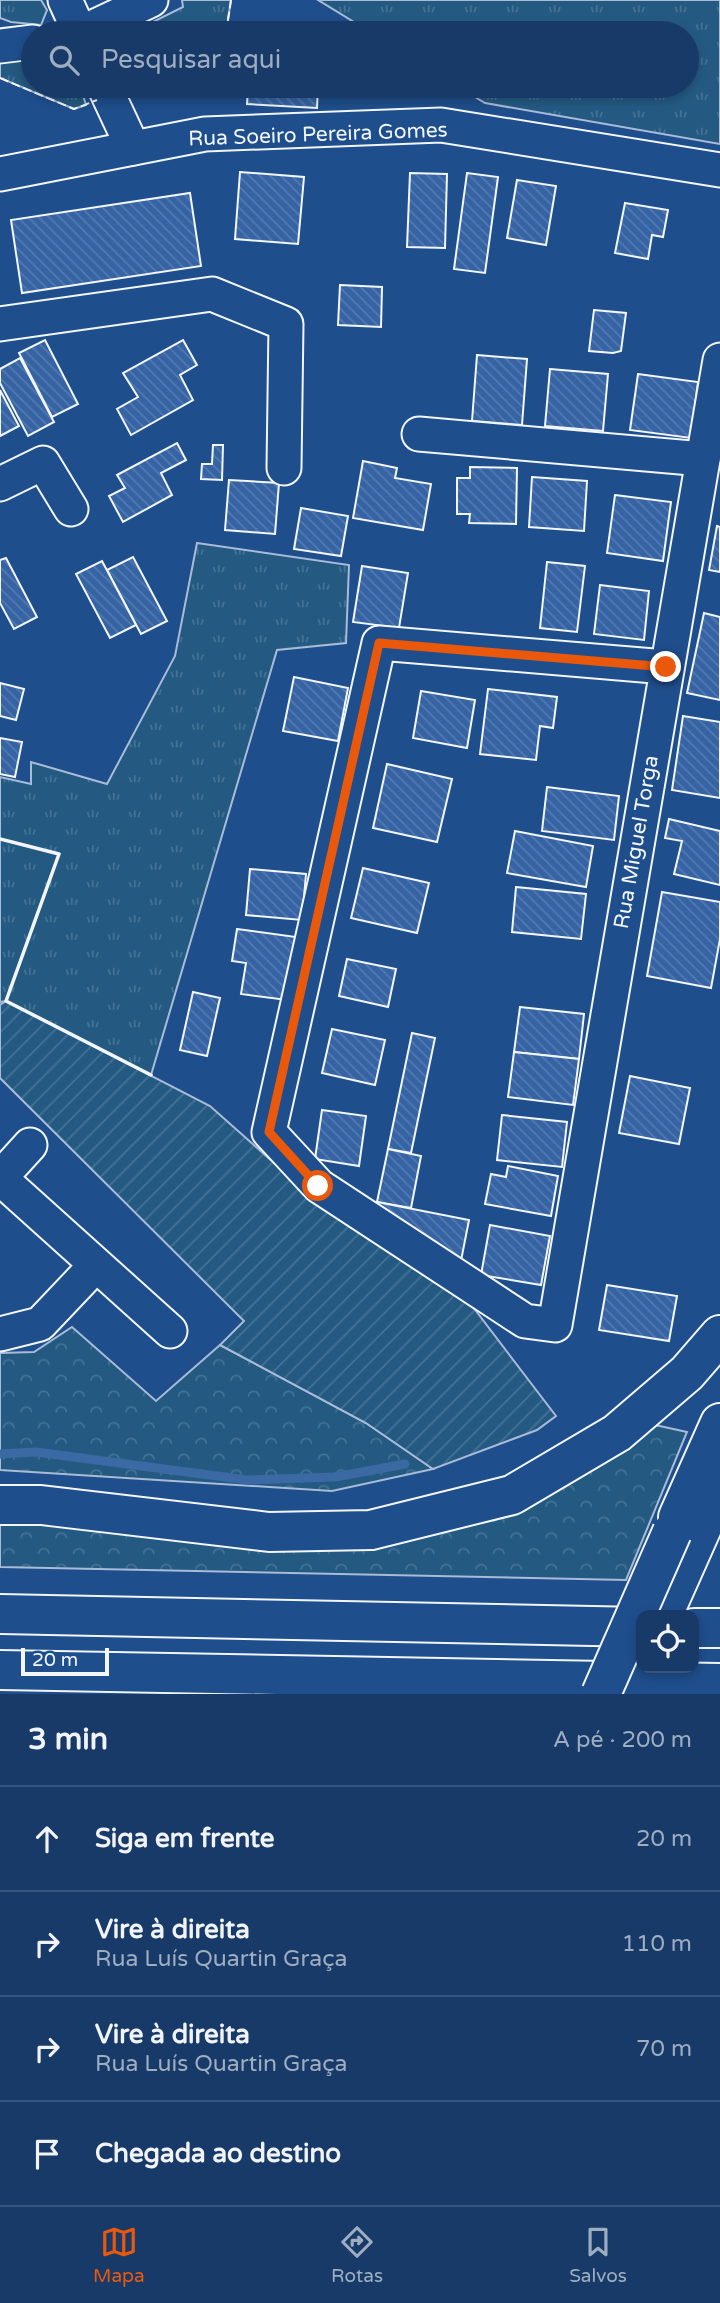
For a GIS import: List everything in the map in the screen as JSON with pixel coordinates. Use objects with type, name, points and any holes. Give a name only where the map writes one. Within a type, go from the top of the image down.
[{"type":"highway","points":[[0,1505],[41,1505],[269,1532],[371,1530],[512,1494],[617,1433],[687,1373],[720,1335]]},
{"type":"highway","points":[[664,1610],[683,1538],[720,1423]]},
{"type":"highway","points":[[601,1694],[683,1538],[720,1487]]},
{"type":"highway","points":[[0,1614],[636,1627]]},
{"type":"highway","points":[[699,1628],[720,1628]]},
{"type":"highway","points":[[0,1670],[720,1683]]},
{"type":"highway","points":[[628,1694],[637,1673]]},
{"type":"highway","points":[[431,1694],[517,1680]]},
{"type":"street","points":[[65,0],[75,21]]},
{"type":"street","points":[[105,21],[150,0]]},
{"type":"street","points":[[0,46],[21,43]]},
{"type":"street","points":[[110,98],[133,148]]},
{"type":"street","name":"Rua Soeiro Pereira Gomes","points":[[0,174],[205,134],[441,125],[720,170]]},
{"type":"street","points":[[0,324],[212,294],[286,324],[285,468]]},
{"type":"street","name":"Rua Miguel Torga","points":[[666,667],[379,643],[269,1132],[318,1186],[525,1321],[555,1325],[720,360]]},
{"type":"street","points":[[419,434],[703,459]]},
{"type":"street","points":[[0,484],[43,463],[71,509]]},
{"type":"street","points":[[30,1145],[0,1178],[170,1331]]},
{"type":"street","points":[[0,1334],[40,1324],[96,1265]]},
{"type":"green space","points":[[0,0],[41,0],[47,10],[43,21],[21,23],[0,18]]},
{"type":"green space","points":[[182,0],[231,0],[228,21],[155,21],[183,7]]},
{"type":"green space","points":[[318,0],[720,0],[720,144],[485,103],[477,98],[699,98],[699,21],[352,21]]},
{"type":"green space","points":[[0,57],[21,57],[21,87],[0,78]]},
{"type":"green space","points":[[48,98],[84,98],[86,105],[74,109]]},
{"type":"green space","points":[[197,543],[349,565],[346,643],[277,650],[151,1075],[6,1001],[0,1002],[0,777],[31,784],[31,762],[107,784],[175,656]]},
{"type":"green space","points":[[6,1001],[210,1106],[310,1195],[463,1294],[556,1416],[537,1430],[433,1469],[366,1423],[220,1345],[244,1321],[0,1078],[0,1005]]},
{"type":"green space","points":[[72,1327],[156,1401],[220,1345],[366,1423],[433,1469],[332,1491],[0,1470],[0,1353],[34,1352]]},
{"type":"green space","points":[[646,1423],[687,1432],[626,1580],[0,1567],[0,1517],[363,1541]]},
{"type":"building","points":[[247,98],[317,98],[317,108],[247,104]]},
{"type":"building","points":[[240,172],[304,177],[298,244],[235,239]]},
{"type":"building","points":[[410,173],[447,174],[445,248],[407,247]]},
{"type":"building","points":[[467,173],[498,177],[485,273],[454,269]]},
{"type":"building","points":[[517,180],[556,186],[546,245],[507,238]]},
{"type":"building","points":[[190,193],[201,266],[22,293],[11,220]]},
{"type":"building","points":[[625,203],[668,210],[663,237],[652,235],[648,259],[615,253]]},
{"type":"building","points":[[340,285],[382,287],[381,327],[338,325]]},
{"type":"building","points":[[594,310],[626,313],[621,351],[589,351]]},
{"type":"building","points":[[45,340],[78,404],[52,417],[19,353]]},
{"type":"building","points":[[183,340],[197,365],[180,375],[193,400],[131,435],[117,409],[138,397],[123,373]]},
{"type":"building","points":[[477,355],[527,359],[522,425],[472,421]]},
{"type":"building","points":[[20,358],[54,422],[28,436],[0,383],[0,369]]},
{"type":"building","points":[[550,369],[608,374],[603,431],[545,426]]},
{"type":"building","points":[[638,374],[698,382],[691,438],[630,430]]},
{"type":"building","points":[[0,390],[19,426],[0,436]]},
{"type":"building","points":[[177,443],[186,460],[161,473],[172,495],[123,522],[109,496],[125,488],[117,475]]},
{"type":"building","points":[[213,445],[223,445],[222,480],[201,479],[202,464],[212,464]]},
{"type":"building","points":[[363,461],[397,468],[395,478],[431,484],[423,530],[353,518]]},
{"type":"building","points":[[470,467],[517,468],[516,524],[469,523],[470,514],[457,514],[457,478],[470,478]]},
{"type":"building","points":[[532,477],[587,481],[584,531],[529,527]]},
{"type":"building","points":[[229,480],[279,483],[275,534],[225,530]]},
{"type":"building","points":[[615,495],[671,502],[663,561],[607,553]]},
{"type":"building","points":[[301,508],[348,516],[341,556],[294,549]]},
{"type":"building","points":[[717,526],[720,527],[720,572],[709,570]]},
{"type":"building","points":[[133,557],[167,621],[141,634],[107,570]]},
{"type":"building","points":[[6,558],[37,617],[14,629],[0,603],[0,560]]},
{"type":"building","points":[[102,561],[136,625],[110,638],[76,574]]},
{"type":"building","points":[[547,562],[585,566],[577,632],[540,628]]},
{"type":"building","points":[[362,566],[408,573],[399,628],[353,622]]},
{"type":"building","points":[[600,585],[649,591],[644,640],[594,634]]},
{"type":"building","points":[[704,613],[720,617],[720,700],[687,693]]},
{"type":"building","points":[[294,677],[348,688],[338,741],[283,731]]},
{"type":"building","points":[[0,683],[24,689],[16,720],[0,716]]},
{"type":"building","points":[[488,689],[557,697],[553,728],[540,726],[536,760],[480,754]]},
{"type":"building","points":[[421,691],[475,700],[467,748],[413,738]]},
{"type":"building","points":[[683,716],[720,722],[720,798],[672,790]]},
{"type":"building","points":[[0,738],[22,742],[15,777],[0,774]]},
{"type":"building","points":[[387,764],[452,779],[437,842],[373,828]]},
{"type":"building","points":[[547,787],[619,796],[614,840],[542,831]]},
{"type":"building","points":[[669,819],[720,831],[720,885],[674,874],[682,841],[665,838]]},
{"type":"building","points":[[515,831],[593,846],[586,887],[507,873]]},
{"type":"building","points":[[363,868],[429,883],[417,933],[351,918]]},
{"type":"building","points":[[250,869],[306,874],[302,920],[246,915]]},
{"type":"building","points":[[516,887],[586,894],[581,939],[512,932]]},
{"type":"building","points":[[662,892],[720,902],[720,939],[711,988],[647,976]]},
{"type":"building","points":[[237,929],[296,937],[287,1000],[241,994],[246,963],[232,961]]},
{"type":"building","points":[[347,959],[396,969],[388,1007],[339,996]]},
{"type":"building","points":[[193,992],[220,998],[207,1056],[180,1050]]},
{"type":"building","points":[[520,1007],[584,1014],[579,1059],[514,1052]]},
{"type":"building","points":[[332,1029],[385,1040],[375,1085],[322,1073]]},
{"type":"building","points":[[412,1033],[435,1038],[411,1153],[388,1149]]},
{"type":"building","points":[[514,1052],[579,1059],[573,1105],[508,1097]]},
{"type":"building","points":[[630,1076],[690,1088],[679,1144],[619,1133]]},
{"type":"building","points":[[322,1110],[366,1116],[359,1166],[315,1159]]},
{"type":"building","points":[[502,1115],[567,1122],[562,1167],[497,1160]]},
{"type":"building","points":[[388,1149],[421,1156],[411,1208],[377,1202]]},
{"type":"building","points":[[508,1166],[558,1176],[551,1216],[485,1204],[491,1174],[506,1177]]},
{"type":"building","points":[[377,1202],[469,1220],[459,1271],[374,1221]]},
{"type":"building","points":[[490,1225],[550,1236],[541,1285],[481,1275]]},
{"type":"building","points":[[607,1285],[677,1296],[669,1341],[599,1330]]},
{"type":"waterway","points":[[0,1454],[36,1452],[247,1480],[335,1477],[405,1464]]},
{"type":"fence","points":[[228,21],[231,0]]},
{"type":"fence","points":[[0,78],[21,87]]},
{"type":"fence","points":[[48,98],[74,109],[97,100]]},
{"type":"wall","points":[[0,839],[59,854],[6,1001],[151,1075]]},
{"type":"route","points":[[318,1186],[269,1132],[379,643],[666,667]]}]
